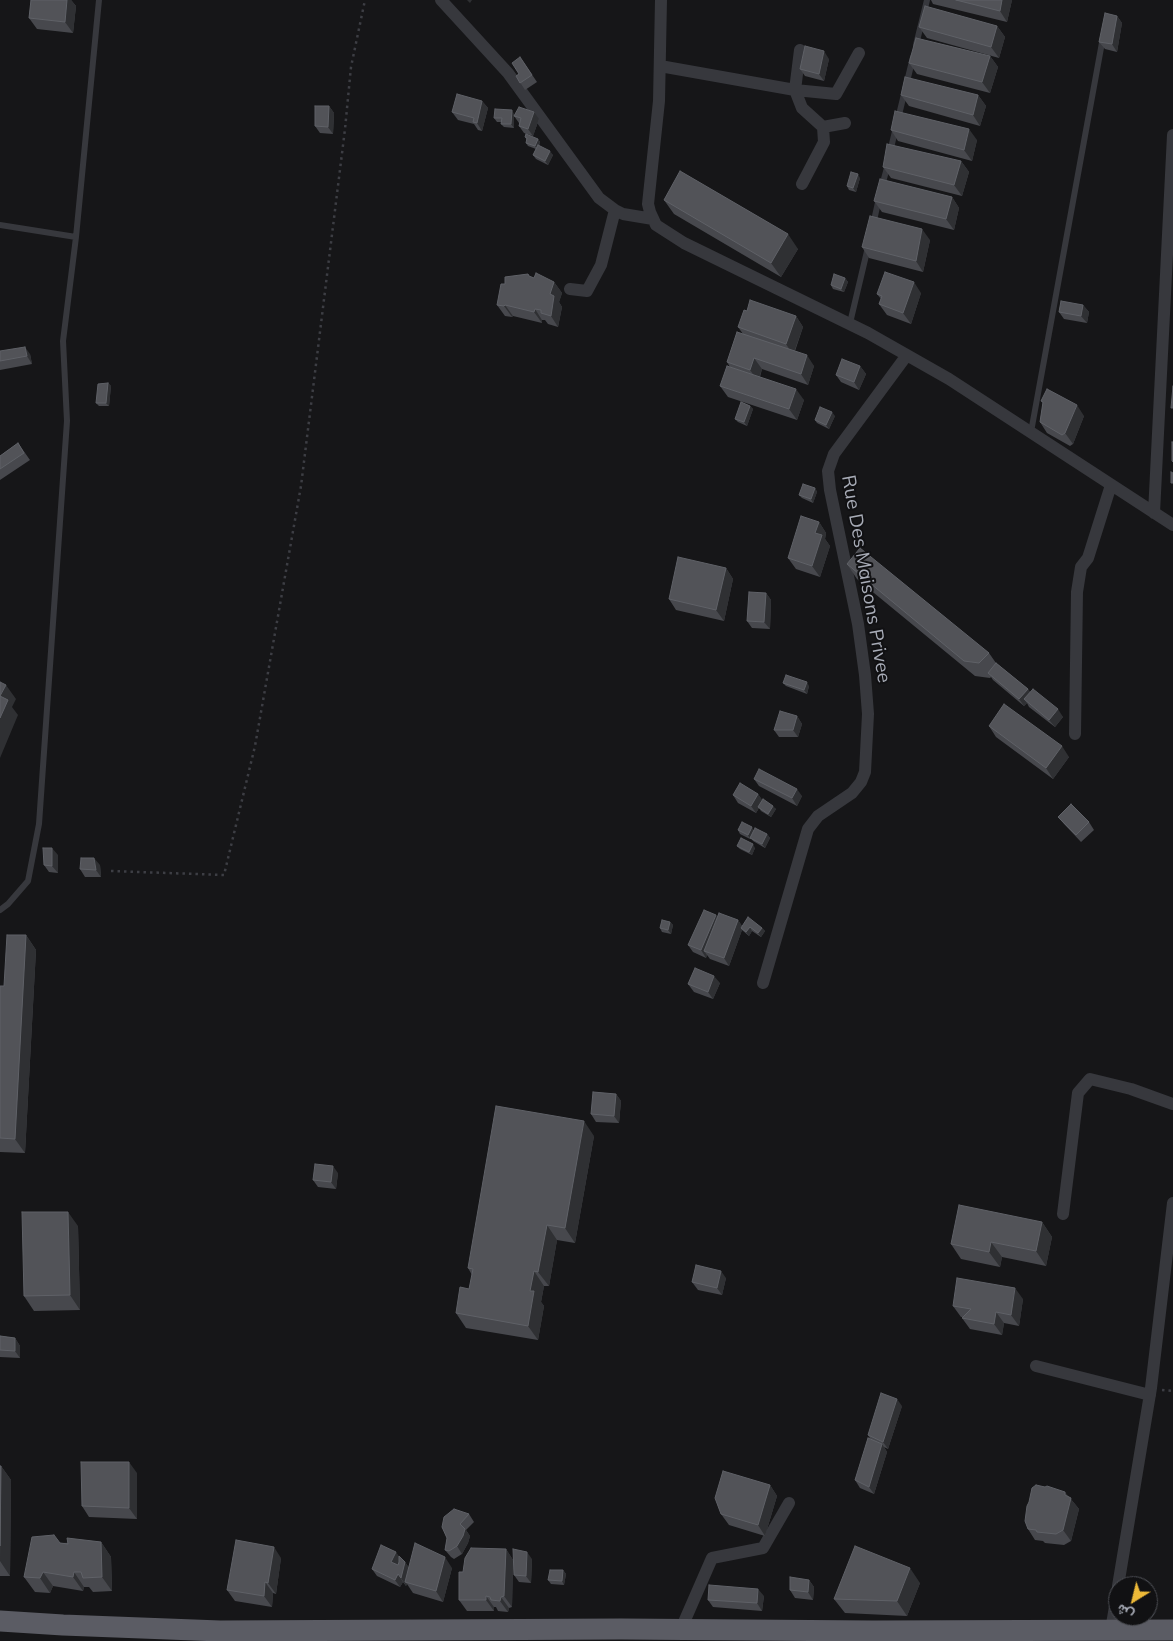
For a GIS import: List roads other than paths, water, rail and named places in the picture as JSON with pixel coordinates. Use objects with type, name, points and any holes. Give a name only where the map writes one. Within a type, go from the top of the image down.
[{"type":"highway","points":[[0,1621],[220,1630],[1173,1630]]},
{"type":"street","points":[[441,0],[508,73],[592,189],[606,204],[632,217],[653,219]]},
{"type":"street","points":[[660,0],[660,66],[657,126],[648,204],[653,219],[664,231],[684,243],[850,324],[949,379],[1173,525]]},
{"type":"street","points":[[800,50],[795,90],[802,108],[823,127],[824,142],[802,184]]},
{"type":"street","points":[[660,66],[795,90],[836,94],[859,53]]},
{"type":"street","points":[[823,127],[844,123]]},
{"type":"street","points":[[1154,513],[1173,136]]},
{"type":"street","points":[[570,289],[587,291],[601,266],[615,210]]},
{"type":"street","name":"Rue Des Maisons Privee","points":[[763,983],[808,829],[818,816],[852,793],[861,782],[865,772],[868,714],[864,668],[858,624],[830,490],[828,470],[834,454],[907,355]]},
{"type":"street","points":[[1075,734],[1077,592],[1081,567],[1088,558],[1111,485]]},
{"type":"street","points":[[1063,1214],[1078,1093],[1090,1079],[1131,1089],[1173,1104]]},
{"type":"street","points":[[1120,1576],[1150,1395],[1173,1203]]},
{"type":"street","points":[[1036,1366],[1150,1395]]},
{"type":"street","points":[[681,1629],[712,1558],[763,1548],[789,1503]]},
{"type":"street","points":[[1111,1630],[1112,1626]]},
{"type":"lane","points":[[0,910],[8,904],[28,881],[39,824],[67,421],[63,342],[76,237],[98,0]]},
{"type":"lane","points":[[872,228],[927,0]]},
{"type":"lane","points":[[1031,432],[1104,34]]},
{"type":"lane","points":[[0,225],[76,237]]},
{"type":"lane","points":[[850,324],[870,238]]}]
